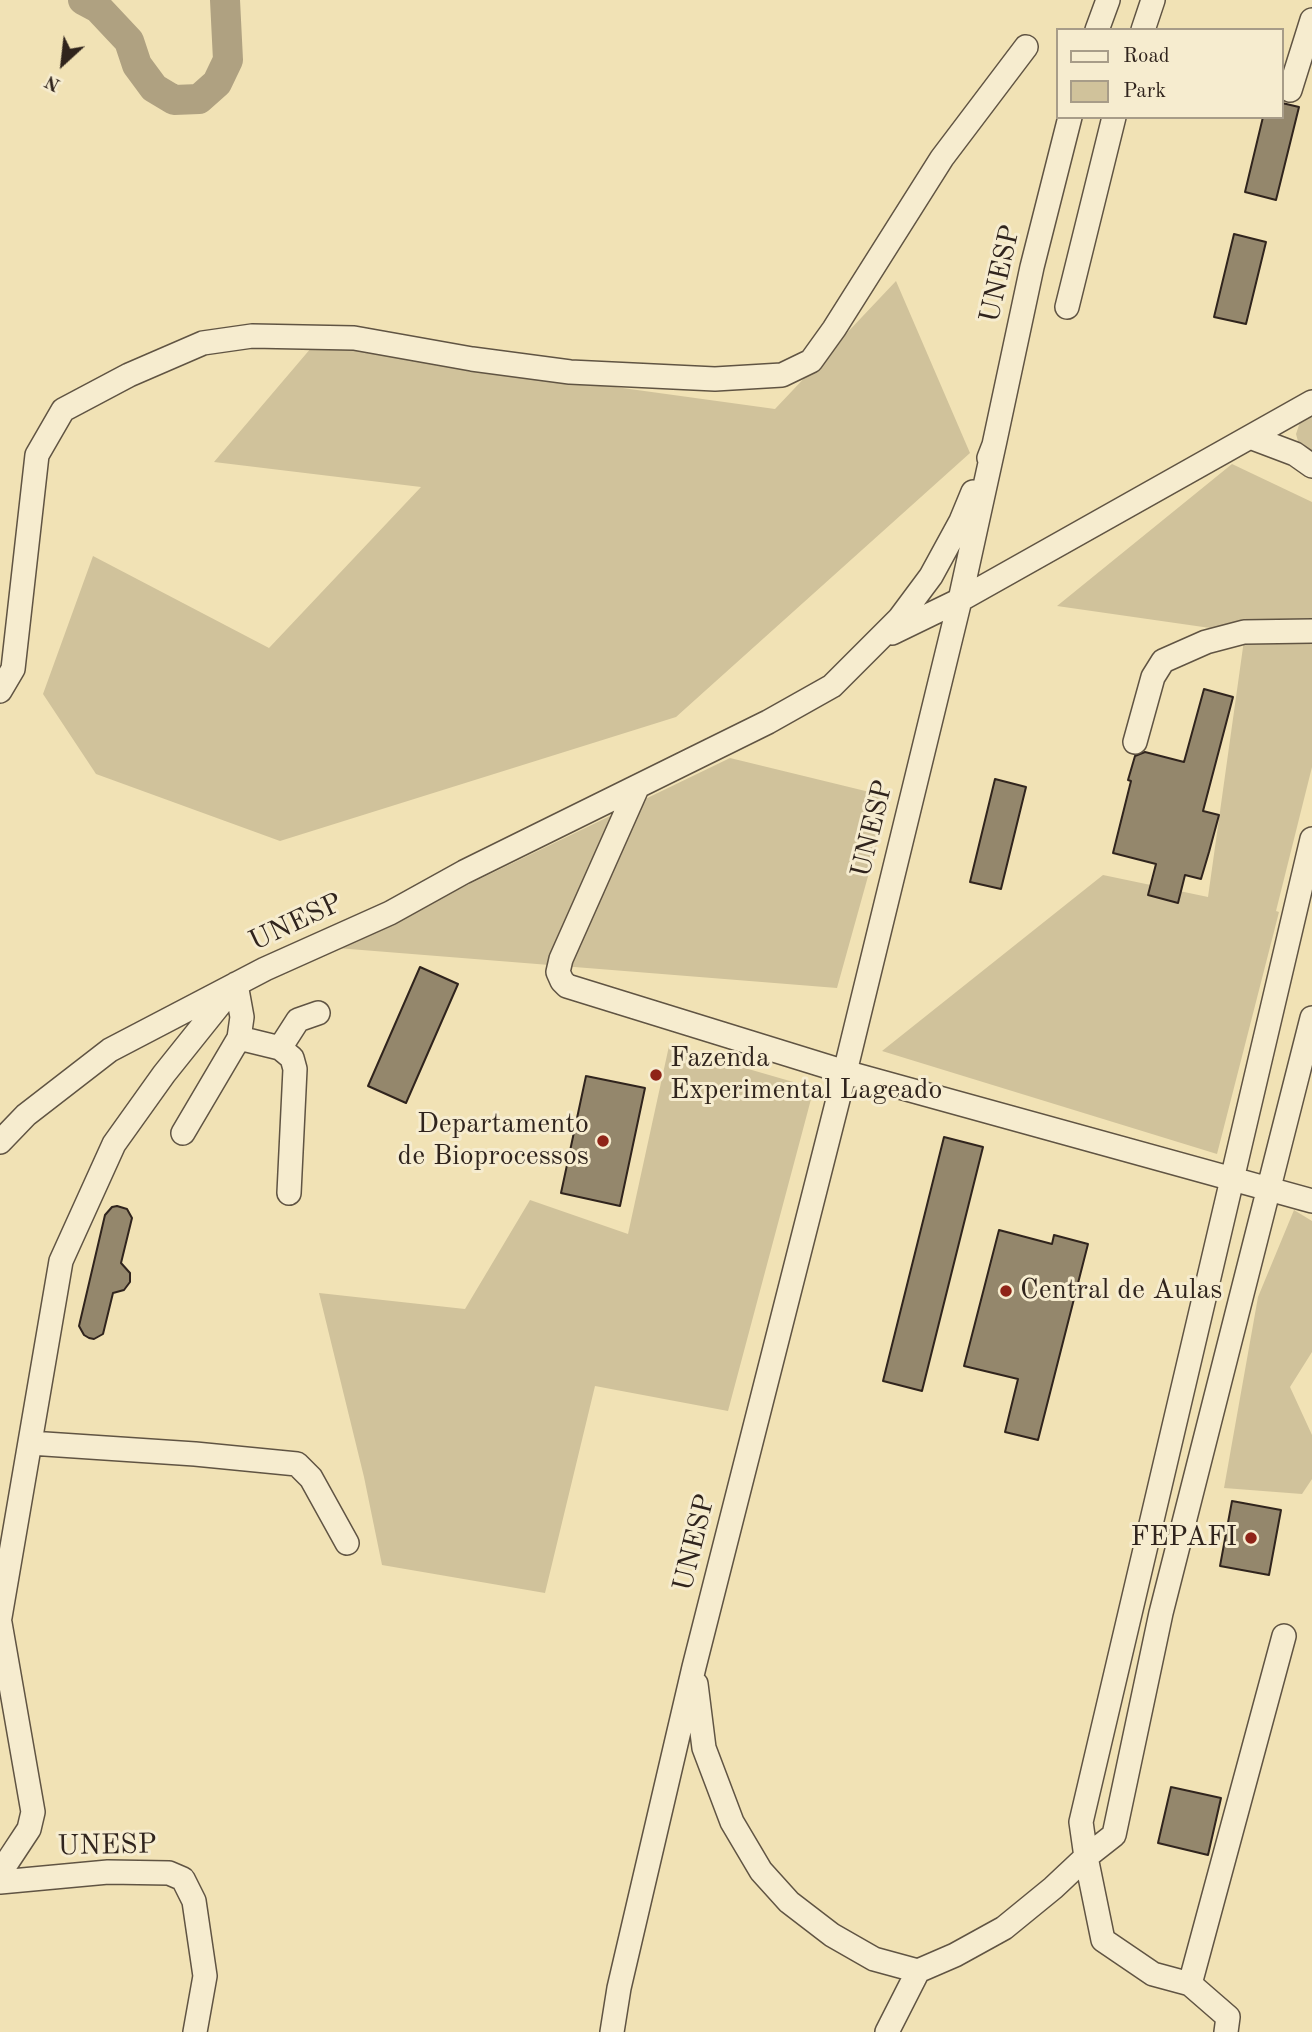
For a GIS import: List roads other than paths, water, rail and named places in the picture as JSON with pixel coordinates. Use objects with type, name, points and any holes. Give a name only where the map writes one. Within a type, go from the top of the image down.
[{"type":"street","points":[[1098,28],[1108,0]]},
{"type":"street","points":[[1144,28],[1153,0]]},
{"type":"street","points":[[1290,90],[1312,20]]},
{"type":"street","points":[[0,691],[13,669],[37,455],[63,410],[130,375],[203,343],[251,336],[354,338],[472,359],[570,372],[715,379],[782,375],[811,361],[942,158],[1026,47]]},
{"type":"street","name":"UNESP","points":[[612,2032],[619,1988],[694,1667],[845,1072],[960,600],[1031,267],[1069,119]]},
{"type":"street","points":[[1067,307],[1114,119]]},
{"type":"street","name":"UNESP","points":[[878,640],[960,600],[1312,402]]},
{"type":"street","points":[[1250,437],[1295,454],[1312,466]]},
{"type":"street","name":"UNESP","points":[[0,1142],[26,1115],[110,1050],[265,969],[390,913],[464,872],[768,722],[832,686],[899,619],[931,576],[961,521],[994,445]]},
{"type":"street","points":[[1135,742],[1153,677],[1163,661],[1206,642],[1244,632],[1312,631]]},
{"type":"street","points":[[637,788],[561,959],[558,972],[568,986],[845,1072],[1312,1201]]},
{"type":"street","points":[[1226,2032],[1228,2017],[1190,1984],[1153,1974],[1103,1940],[1081,1822],[1312,839]]},
{"type":"street","points":[[183,1133],[239,1038],[242,1017],[236,984]]},
{"type":"street","points":[[0,1617],[61,1261],[114,1144],[164,1074],[236,984]]},
{"type":"street","points":[[280,1048],[298,1020],[318,1013]]},
{"type":"street","points":[[694,1667],[704,1748],[732,1822],[761,1871],[789,1902],[832,1935],[874,1959],[918,1971],[955,1955],[1004,1928],[1114,1835],[1161,1613],[1312,1018]]},
{"type":"street","points":[[239,1038],[280,1048],[292,1058],[295,1069],[289,1193]]},
{"type":"street","points":[[30,1443],[297,1464],[311,1478],[347,1543]]},
{"type":"street","points":[[0,1623],[33,1812],[29,1829],[0,1873]]},
{"type":"street","points":[[1190,1984],[1284,1636]]},
{"type":"street","name":"UNESP","points":[[0,1882],[71,1874],[121,1872],[169,1873],[183,1879],[194,1901],[205,1976],[195,2032]]},
{"type":"street","points":[[887,2032],[918,1971]]},
{"type":"waterway","points":[[83,0],[98,8],[129,41],[137,65],[154,88],[174,100],[199,99],[217,83],[228,60],[225,0]]},
{"type":"place","name":"Fazenda Experimental Lageado","points":[[656,1075]]},
{"type":"place","name":"Departamento de Bioprocessos","points":[[603,1141]]},
{"type":"place","name":"Central de Aulas","points":[[1006,1291]]},
{"type":"place","name":"FEPAFI","points":[[1251,1538]]}]
